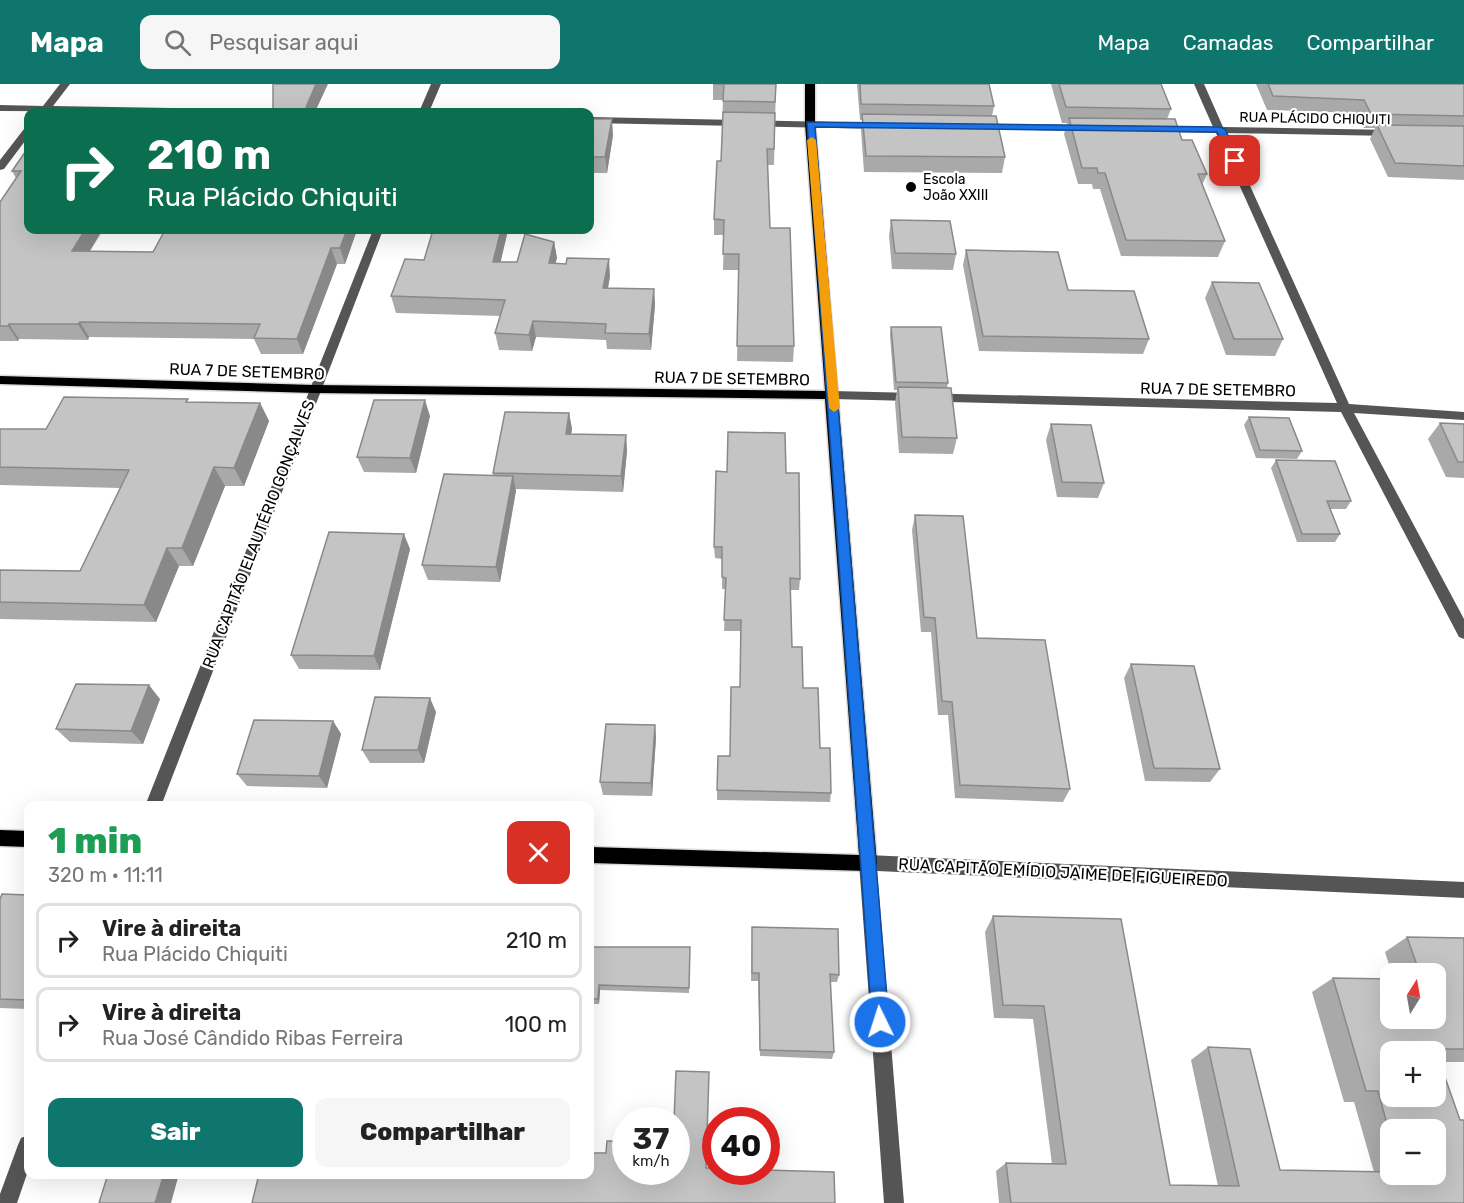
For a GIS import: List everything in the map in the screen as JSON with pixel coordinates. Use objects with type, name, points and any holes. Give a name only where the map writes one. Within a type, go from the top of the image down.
[{"type":"main road","points":[[810,84],[810,124],[868,863]]},
{"type":"main road","name":"RUA 7 DE SETEMBRO","points":[[0,381],[314,389],[833,395]]},
{"type":"main road","points":[[0,838],[24,839]]},
{"type":"main road","name":"RUA CAPITÃO EMÍDIO JAIME DE FIGUEIREDO","points":[[594,855],[868,863]]},
{"type":"street","points":[[46,108],[65,84]]},
{"type":"street","points":[[426,108],[436,84]]},
{"type":"street","points":[[1199,84],[1345,408],[1464,633]]},
{"type":"street","points":[[0,108],[24,110]]},
{"type":"street","points":[[594,120],[888,126]]},
{"type":"street","points":[[971,127],[1101,128]]},
{"type":"street","name":"RUA PLÁCIDO CHIQUITI","points":[[1149,129],[1406,133]]},
{"type":"street","points":[[0,167],[24,136]]},
{"type":"street","name":"RUA CAPITÃO ELAUTÉRIO GONÇALVES","points":[[155,801],[376,234]]},
{"type":"street","name":"RUA 7 DE SETEMBRO","points":[[833,395],[1345,408],[1464,416]]},
{"type":"street","points":[[868,863],[894,1203]]},
{"type":"street","name":"RUA CAPITÃO EMÍDIO JAIME DE FIGUEIREDO","points":[[868,863],[1464,890]]},
{"type":"street","points":[[7,1203],[24,1156]]},
{"type":"building","points":[[273,84],[316,84],[306,108],[273,108]]},
{"type":"building","points":[[724,84],[776,84],[775,102],[723,101]]},
{"type":"building","points":[[860,84],[989,84],[994,106],[861,104]]},
{"type":"building","points":[[1059,84],[1161,84],[1171,109],[1066,107]]},
{"type":"building","points":[[1268,84],[1464,84],[1464,116],[1371,114],[1364,100],[1273,96]]},
{"type":"building","points":[[723,112],[775,113],[774,149],[767,149],[770,228],[790,228],[794,346],[737,346],[739,254],[723,254],[724,220],[714,219],[717,161],[721,161]]},
{"type":"building","points":[[862,114],[996,116],[1005,157],[866,156]]},
{"type":"building","points":[[1069,118],[1175,119],[1182,140],[1192,140],[1207,174],[1198,174],[1225,241],[1126,240],[1105,173],[1098,173],[1097,168],[1082,168]]},
{"type":"building","points":[[594,119],[612,119],[605,157],[594,157]]},
{"type":"building","points":[[1377,125],[1464,126],[1464,166],[1395,163]]},
{"type":"building","points":[[24,154],[24,234],[83,234],[72,251],[153,252],[163,234],[345,234],[340,248],[331,248],[297,339],[254,338],[260,324],[80,322],[78,324],[0,326],[0,202],[21,171],[12,171]]},
{"type":"building","points":[[891,220],[950,221],[956,254],[895,253]]},
{"type":"building","points":[[432,234],[500,234],[493,262],[517,262],[525,234],[554,242],[549,263],[566,264],[567,258],[609,259],[603,288],[654,289],[649,334],[605,333],[606,324],[533,321],[529,335],[495,333],[505,300],[391,296],[405,259],[424,260]]},
{"type":"building","points":[[966,250],[1058,252],[1068,290],[1134,291],[1149,339],[983,336]]},
{"type":"building","points":[[1212,282],[1259,283],[1283,339],[1234,339]]},
{"type":"building","points":[[891,327],[941,327],[948,383],[896,382]]},
{"type":"building","points":[[898,387],[951,388],[957,438],[902,437]]},
{"type":"building","points":[[64,397],[260,403],[234,468],[214,467],[182,548],[167,548],[144,605],[0,602],[0,570],[80,571],[129,470],[0,467],[0,429],[46,429]]},
{"type":"building","points":[[374,400],[425,400],[410,458],[357,457]]},
{"type":"building","points":[[505,412],[569,413],[566,434],[626,435],[621,476],[493,473]]},
{"type":"building","points":[[1249,417],[1289,418],[1302,451],[1260,450]]},
{"type":"building","points":[[1440,423],[1464,424],[1464,462],[1458,462]]},
{"type":"building","points":[[1051,424],[1091,425],[1104,483],[1062,482]]},
{"type":"building","points":[[728,432],[785,433],[786,473],[799,473],[800,579],[790,578],[792,647],[802,647],[803,688],[818,688],[820,748],[830,748],[831,793],[717,790],[718,756],[730,756],[731,687],[740,687],[741,620],[724,620],[726,578],[722,577],[722,547],[714,547],[716,471],[727,472]]},
{"type":"building","points":[[1276,460],[1335,461],[1351,501],[1327,501],[1340,534],[1302,534]]},
{"type":"building","points":[[444,474],[513,476],[496,567],[422,565]]},
{"type":"building","points":[[915,515],[963,516],[977,638],[1045,640],[1070,789],[960,785],[952,702],[942,701],[935,618],[924,617]]},
{"type":"building","points":[[329,532],[404,534],[374,656],[291,655]]},
{"type":"building","points":[[1131,664],[1194,666],[1220,769],[1154,768]]},
{"type":"building","points":[[76,684],[149,685],[131,731],[56,729]]},
{"type":"building","points":[[375,697],[430,698],[418,750],[362,750]]},
{"type":"building","points":[[254,720],[333,721],[319,776],[237,774]]},
{"type":"building","points":[[606,724],[655,725],[651,783],[600,782]]},
{"type":"building","points":[[2,894],[24,895],[24,1000],[0,999],[0,899]]},
{"type":"building","points":[[993,916],[1121,919],[1170,1185],[1239,1186],[1208,1047],[1250,1049],[1280,1170],[1380,1172],[1380,1185],[1446,1185],[1446,1119],[1386,1119],[1382,1107],[1446,1107],[1446,1080],[1460,1120],[1464,1120],[1464,1203],[1011,1203],[1006,1163],[1066,1164],[1044,1006],[1003,1005]]},
{"type":"building","points":[[752,927],[838,929],[839,975],[830,974],[834,1052],[760,1050],[759,973],[752,973]]},
{"type":"building","points":[[1407,937],[1464,938],[1464,1049],[1446,1049],[1446,1041],[1380,1041],[1380,1098],[1378,1091],[1366,1091],[1333,978],[1380,979],[1380,1029],[1446,1029],[1446,963],[1416,963]]},
{"type":"building","points":[[594,947],[690,947],[689,988],[599,985],[598,999],[594,999]]},
{"type":"building","points":[[676,1071],[709,1072],[708,1107],[702,1107],[702,1185],[780,1185],[780,1170],[834,1172],[835,1203],[252,1203],[258,1179],[594,1179],[594,1153],[606,1153],[607,1141],[612,1141],[612,1185],[690,1185],[690,1107],[675,1107]]},
{"type":"building","points":[[106,1179],[162,1179],[155,1203],[99,1203]]},
{"type":"slow traffic","points":[[812,140],[834,408]]},
{"type":"place","name":"Escola João XXIII","points":[[911,187]]},
{"type":"route","points":[[880,1022],[833,395],[810,124],[1220,129],[1235,161]]}]
